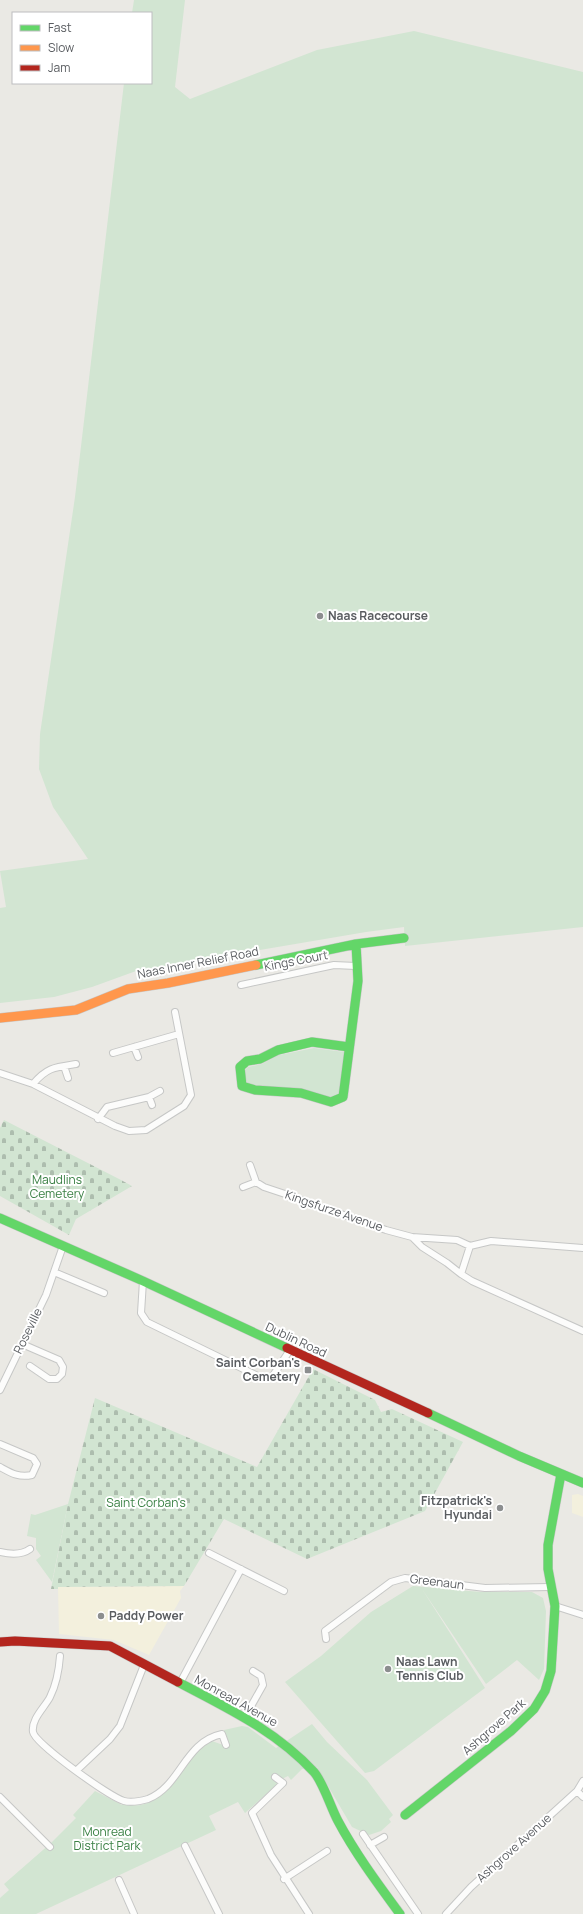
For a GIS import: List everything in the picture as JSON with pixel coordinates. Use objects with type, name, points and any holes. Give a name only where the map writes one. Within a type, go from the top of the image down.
[{"type":"street","name":"Naas Inner Relief Road","points":[[0,1018],[76,1010],[128,989],[168,983],[356,944],[404,938]]},
{"type":"street","points":[[349,1046],[312,1042],[278,1050],[260,1059],[247,1061],[240,1068],[242,1086],[252,1090],[302,1093],[332,1102],[343,1097],[358,981],[356,944]]},
{"type":"street","name":"Kings Court","points":[[241,986],[334,965],[356,966]]},
{"type":"street","points":[[0,1073],[33,1084],[98,1119],[129,1131],[146,1130],[184,1106],[192,1095],[175,1012]]},
{"type":"street","points":[[113,1053],[179,1034]]},
{"type":"street","points":[[134,1047],[138,1057]]},
{"type":"street","points":[[33,1084],[42,1073],[51,1068],[76,1064]]},
{"type":"street","points":[[64,1066],[68,1078]]},
{"type":"street","points":[[98,1119],[107,1107],[149,1097],[160,1091]]},
{"type":"street","points":[[149,1097],[152,1105]]},
{"type":"street","points":[[243,1187],[256,1182],[250,1165]]},
{"type":"street","name":"Kingsfurze Avenue","points":[[256,1182],[264,1187],[386,1230],[412,1237],[457,1240],[470,1246]]},
{"type":"street","name":"Dublin Road","points":[[0,1218],[143,1281],[290,1350],[583,1483]]},
{"type":"street","name":"Kingsfurze Avenue","points":[[412,1237],[422,1247],[472,1281],[583,1331]]},
{"type":"street","points":[[461,1274],[470,1246],[491,1241],[583,1248]]},
{"type":"street","name":"Roseville","points":[[1,1387],[46,1295],[63,1246]]},
{"type":"street","points":[[54,1272],[104,1293]]},
{"type":"street","points":[[143,1281],[141,1313],[147,1322],[264,1379],[272,1377],[290,1350]]},
{"type":"street","points":[[22,1344],[59,1360],[63,1367],[62,1374],[57,1379],[49,1379],[30,1366]]},
{"type":"street","points":[[0,1444],[33,1458],[37,1464],[32,1475],[24,1477],[17,1476],[0,1467]]},
{"type":"street","name":"Ashgrove Park","points":[[405,1814],[511,1731],[534,1709],[546,1691],[551,1671],[555,1606],[550,1587],[548,1545],[561,1474]]},
{"type":"street","points":[[0,1552],[14,1554],[25,1552],[30,1549]]},
{"type":"street","points":[[209,1554],[284,1591]]},
{"type":"street","points":[[180,1683],[241,1569]]},
{"type":"street","name":"Greenaun","points":[[326,1640],[325,1631],[342,1616],[391,1582],[405,1578],[485,1588],[550,1587]]},
{"type":"street","points":[[555,1606],[583,1615]]},
{"type":"street","name":"Monread Avenue","points":[[0,1642],[15,1641],[110,1646],[245,1717],[279,1739],[315,1773],[338,1821],[372,1875],[400,1914]]},
{"type":"street","points":[[60,1656],[59,1675],[50,1697],[34,1722],[33,1731],[35,1738],[51,1753],[77,1770],[99,1788],[124,1801],[138,1801],[149,1798],[167,1785],[190,1754],[204,1742],[212,1737],[222,1734],[226,1745]]},
{"type":"street","points":[[77,1770],[110,1739],[120,1726],[144,1665]]},
{"type":"street","points":[[245,1717],[263,1685],[261,1676],[253,1671]]},
{"type":"street","points":[[275,1776],[283,1783],[252,1813],[271,1855],[284,1879],[309,1914]]},
{"type":"street","name":"Ashgrove Avenue","points":[[446,1914],[471,1887],[577,1791],[583,1781]]},
{"type":"street","points":[[577,1791],[583,1797]]},
{"type":"street","points":[[0,1797],[50,1847]]},
{"type":"street","points":[[363,1834],[418,1914]]},
{"type":"street","points":[[370,1845],[384,1837]]},
{"type":"street","points":[[185,1846],[219,1914]]},
{"type":"street","points":[[284,1879],[327,1851]]},
{"type":"street","points":[[119,1880],[134,1914]]},
{"type":"shaded area","points":[[578,1494],[583,1496],[583,1517],[572,1513],[572,1495]]},
{"type":"shaded area","points":[[184,1586],[180,1591],[181,1598],[149,1655],[114,1640],[59,1634],[58,1587]]},
{"type":"green space","name":"Naas Racecourse","points":[[134,0],[185,0],[175,87],[190,99],[317,50],[414,31],[583,72],[583,927],[405,946],[404,927],[366,932],[136,971],[92,987],[54,997],[0,1003],[0,908],[6,907],[0,871],[88,859],[53,807],[39,769],[40,734],[75,497],[124,84],[152,84],[152,12],[132,12]]},
{"type":"green space","points":[[314,1048],[344,1052],[345,1058],[339,1097],[337,1099],[247,1085],[244,1071],[248,1067],[262,1064],[279,1055]]},
{"type":"green space","name":"Maudlins Cemetery","points":[[4,1120],[132,1186],[76,1219],[69,1235],[0,1196],[0,1128]]},
{"type":"green space","name":"Saint Corban's","points":[[313,1369],[375,1400],[381,1412],[392,1409],[463,1442],[425,1511],[307,1559],[224,1519],[184,1586],[58,1587],[58,1589],[51,1589],[68,1504],[95,1398],[257,1467]]},
{"type":"green space","points":[[68,1504],[52,1582],[36,1560],[41,1556],[36,1549],[36,1538],[27,1536],[31,1514],[35,1515]]},
{"type":"green space","name":"Naas Lawn Tennis Club","points":[[413,1586],[481,1592],[532,1592],[543,1598],[546,1611],[544,1669],[539,1680],[517,1660],[486,1684],[422,1589],[485,1688],[374,1771],[365,1773],[285,1682],[321,1656],[371,1612]]},
{"type":"green space","name":"Monread District Park","points":[[312,1724],[327,1742],[367,1780],[393,1815],[389,1819],[391,1822],[381,1831],[369,1835],[352,1827],[317,1767],[302,1769],[291,1780],[288,1776],[284,1778],[245,1813],[238,1802],[209,1816],[216,1830],[36,1914],[0,1914],[0,1898],[9,1890],[4,1884],[51,1843],[76,1818],[73,1815],[95,1791],[122,1805],[123,1803],[136,1805],[147,1803],[157,1798],[167,1790],[198,1750],[212,1741],[223,1745],[229,1743],[224,1730],[242,1726],[248,1727],[276,1748]]},
{"type":"traffic: fast","points":[[256,965],[356,944],[404,938]]},
{"type":"traffic: fast","points":[[349,1047],[312,1042],[278,1050],[260,1059],[247,1061],[240,1067],[242,1086],[255,1090],[301,1093],[331,1102],[343,1097],[358,981],[356,944]]},
{"type":"traffic: fast","points":[[0,1218],[143,1281],[287,1348]]},
{"type":"traffic: fast","points":[[428,1413],[519,1456],[583,1483]]},
{"type":"traffic: fast","points":[[405,1815],[511,1731],[534,1709],[545,1691],[551,1671],[555,1606],[548,1569],[548,1545],[561,1474]]},
{"type":"traffic: fast","points":[[178,1682],[250,1721],[267,1732],[299,1757],[314,1772],[321,1782],[338,1821],[352,1845],[400,1914]]},
{"type":"traffic: slow","points":[[0,1018],[76,1010],[128,989],[168,983],[256,965]]},
{"type":"traffic: jam","points":[[287,1348],[428,1413]]},
{"type":"traffic: jam","points":[[0,1642],[15,1641],[110,1646],[178,1682]]},
{"type":"place","name":"Naas Racecourse","points":[[320,616]]},
{"type":"place","name":"Saint Corban's Cemetery","points":[[308,1370]]},
{"type":"place","name":"Fitzpatrick's Hyundai","points":[[500,1508]]},
{"type":"place","name":"Paddy Power","points":[[101,1616]]},
{"type":"place","name":"Naas Lawn Tennis Club","points":[[388,1669]]}]
